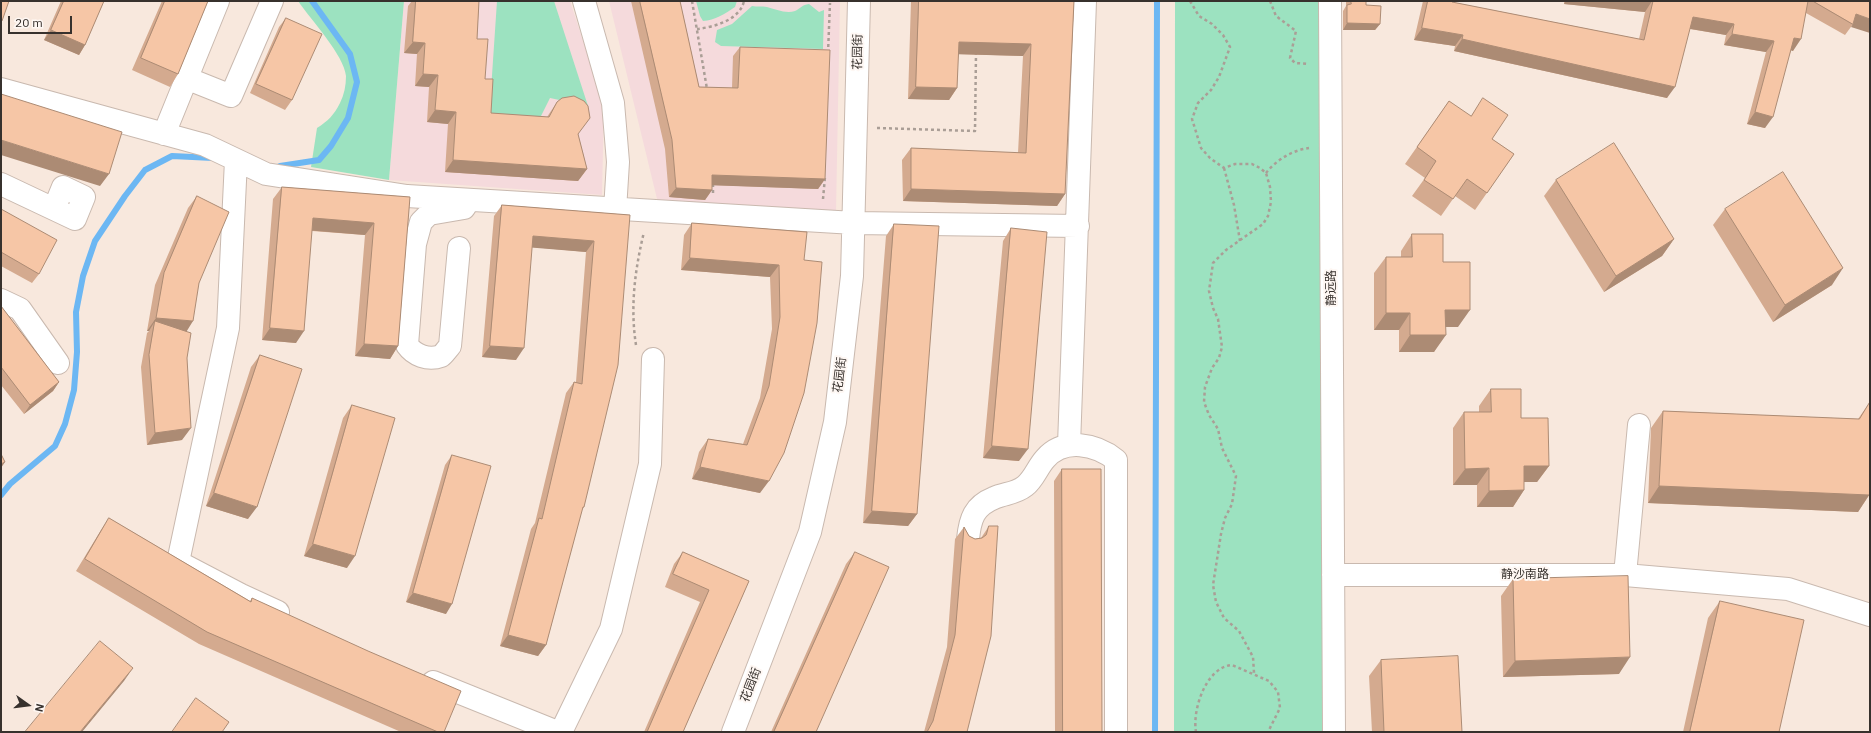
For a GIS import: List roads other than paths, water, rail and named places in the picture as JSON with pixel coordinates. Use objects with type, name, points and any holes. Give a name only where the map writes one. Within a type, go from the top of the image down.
[{"type":"street","points":[[164,134],[218,1]]},
{"type":"street","points":[[186,78],[232,96],[272,1]]},
{"type":"street","points":[[584,1],[613,103],[618,162],[615,210]]},
{"type":"street","name":"花园街","points":[[733,732],[810,532],[835,422],[852,276],[859,1]]},
{"type":"street","points":[[1069,445],[1085,1]]},
{"type":"street","name":"静远路","points":[[1330,1],[1332,575]]},
{"type":"street","points":[[1,89],[205,146],[266,174],[407,196],[712,216],[854,223],[1078,226]]},
{"type":"street","points":[[236,160],[228,328],[178,562],[241,595],[295,620]]},
{"type":"street","points":[[1,184],[54,209]]},
{"type":"street","points":[[459,248],[450,346],[442,356],[427,358],[412,352],[407,345],[415,244],[421,222],[429,214],[464,208],[469,200]]},
{"type":"street","points":[[1,300],[20,309],[58,363]]},
{"type":"street","points":[[561,732],[611,629],[650,464],[645,355]]},
{"type":"street","points":[[1626,575],[1639,425]]},
{"type":"street","points":[[968,539],[974,511],[994,498],[1016,492],[1026,485],[1037,472],[1044,459],[1057,450],[1069,445],[1084,445],[1106,452],[1116,460],[1116,732]]},
{"type":"street","points":[[1332,575],[1334,732]]},
{"type":"street","name":"静沙南路","points":[[1332,575],[1626,575],[1788,589],[1870,615]]},
{"type":"street","points":[[418,675],[557,732]]},
{"type":"waterway","points":[[280,166],[319,160],[331,146],[348,118],[357,82],[350,54],[312,1]]},
{"type":"waterway","points":[[1155,732],[1157,1]]},
{"type":"waterway","points":[[1,495],[10,484],[55,446],[65,424],[74,390],[77,352],[76,312],[83,276],[95,241],[125,196],[145,170],[172,156],[213,158]]}]
